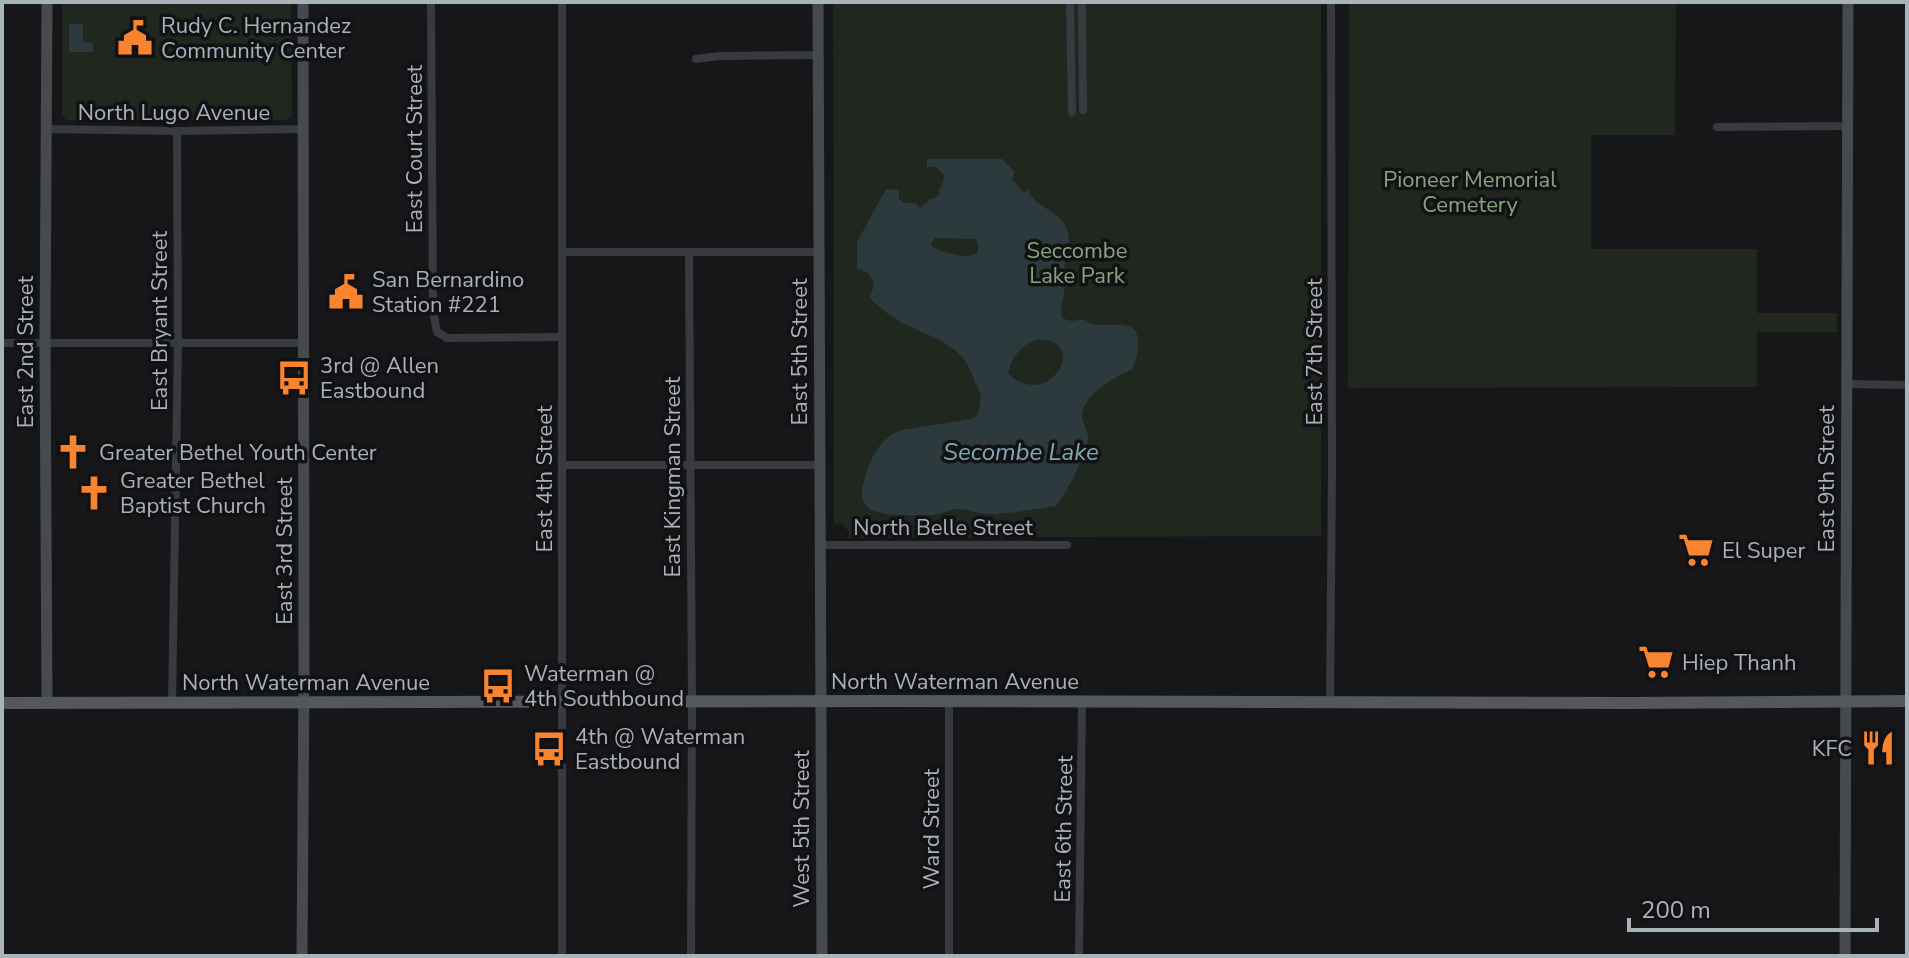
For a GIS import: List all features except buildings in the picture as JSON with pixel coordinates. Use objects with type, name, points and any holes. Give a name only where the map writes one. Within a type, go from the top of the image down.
[{"type":"main road","name":"North Waterman Avenue","points":[[2,703],[1907,701]]},
{"type":"street","name":"East 2nd Street","points":[[47,2],[47,702]]},
{"type":"street","name":"East 3rd Street","points":[[302,956],[303,2]]},
{"type":"street","name":"East Court Street","points":[[431,2],[433,319],[437,332],[447,338],[562,337]]},
{"type":"street","name":"East 4th Street","points":[[562,2],[562,956]]},
{"type":"street","name":"East 5th Street","points":[[818,2],[821,701]]},
{"type":"street","points":[[1070,2],[1072,112]]},
{"type":"street","points":[[1082,2],[1083,110]]},
{"type":"street","name":"East 7th Street","points":[[1330,702],[1331,2]]},
{"type":"street","name":"East 9th Street","points":[[1845,956],[1848,2]]},
{"type":"street","points":[[696,59],[818,55]]},
{"type":"street","points":[[1717,127],[1847,126]]},
{"type":"street","name":"North Lugo Avenue","points":[[45,129],[303,129]]},
{"type":"street","name":"East Bryant Street","points":[[172,703],[178,344],[177,131]]},
{"type":"street","points":[[562,252],[819,252]]},
{"type":"street","name":"East Kingman Street","points":[[689,252],[691,956]]},
{"type":"street","points":[[2,343],[304,343]]},
{"type":"street","points":[[1847,384],[1907,385]]},
{"type":"street","points":[[562,465],[819,465]]},
{"type":"street","name":"North Belle Street","points":[[819,545],[1067,545]]},
{"type":"street","name":"West 5th Street","points":[[821,701],[822,956]]},
{"type":"street","name":"Ward Street","points":[[949,701],[949,956]]},
{"type":"street","name":"East 6th Street","points":[[1079,956],[1082,702]]},
{"type":"green space","points":[[62,2],[291,2],[292,116],[287,120],[66,120],[62,114]]},
{"type":"green space","name":"Seccombe Lake Park","points":[[833,2],[1321,2],[1321,536],[849,538],[849,532],[842,524],[834,523]]},
{"type":"green space","name":"Pioneer Memorial Cemetery","points":[[1349,2],[1676,2],[1675,135],[1591,135],[1591,249],[1757,249],[1757,313],[1837,313],[1837,332],[1757,332],[1757,387],[1348,388]]},
{"type":"water","points":[[69,24],[83,24],[83,42],[93,43],[93,52],[69,52]]},
{"type":"water","name":"Secombe Lake","points":[[927,159],[1002,159],[1015,172],[1012,179],[1023,192],[1028,190],[1067,229],[1069,241],[1062,317],[1069,321],[1123,325],[1134,330],[1137,336],[1136,358],[1131,370],[1101,388],[1084,407],[1082,417],[1088,435],[1087,444],[1075,474],[1056,506],[996,514],[961,509],[933,515],[902,515],[881,513],[863,501],[863,483],[870,464],[888,438],[901,430],[971,419],[979,408],[981,395],[961,356],[944,343],[883,310],[869,297],[873,288],[872,279],[857,269],[857,242],[886,189],[899,190],[899,199],[904,203],[916,203],[919,207],[940,192],[938,190],[944,175],[936,167],[927,167]],"holes":[[[935,238],[975,239],[978,252],[962,256],[933,248],[931,244]],[[1035,340],[1052,342],[1061,349],[1063,359],[1050,380],[1038,385],[1023,383],[1008,373],[1021,349]]]},
{"type":"place","name":"Rudy C. Hernandez Community Center","points":[[135,38]]},
{"type":"place","name":"San Bernardino Station #221","points":[[346,292]]},
{"type":"place","name":"3rd @ Allen Eastbound","points":[[294,378]]},
{"type":"place","name":"Greater Bethel Youth Center","points":[[73,452]]},
{"type":"place","name":"Greater Bethel Baptist Church","points":[[94,493]]},
{"type":"place","name":"El Super","points":[[1696,550]]},
{"type":"place","name":"Hiep Thanh","points":[[1656,662]]},
{"type":"place","name":"Waterman @ 4th Southbound","points":[[498,686]]},
{"type":"place","name":"KFC","points":[[1878,748]]},
{"type":"place","name":"4th @ Waterman Eastbound","points":[[549,749]]}]
